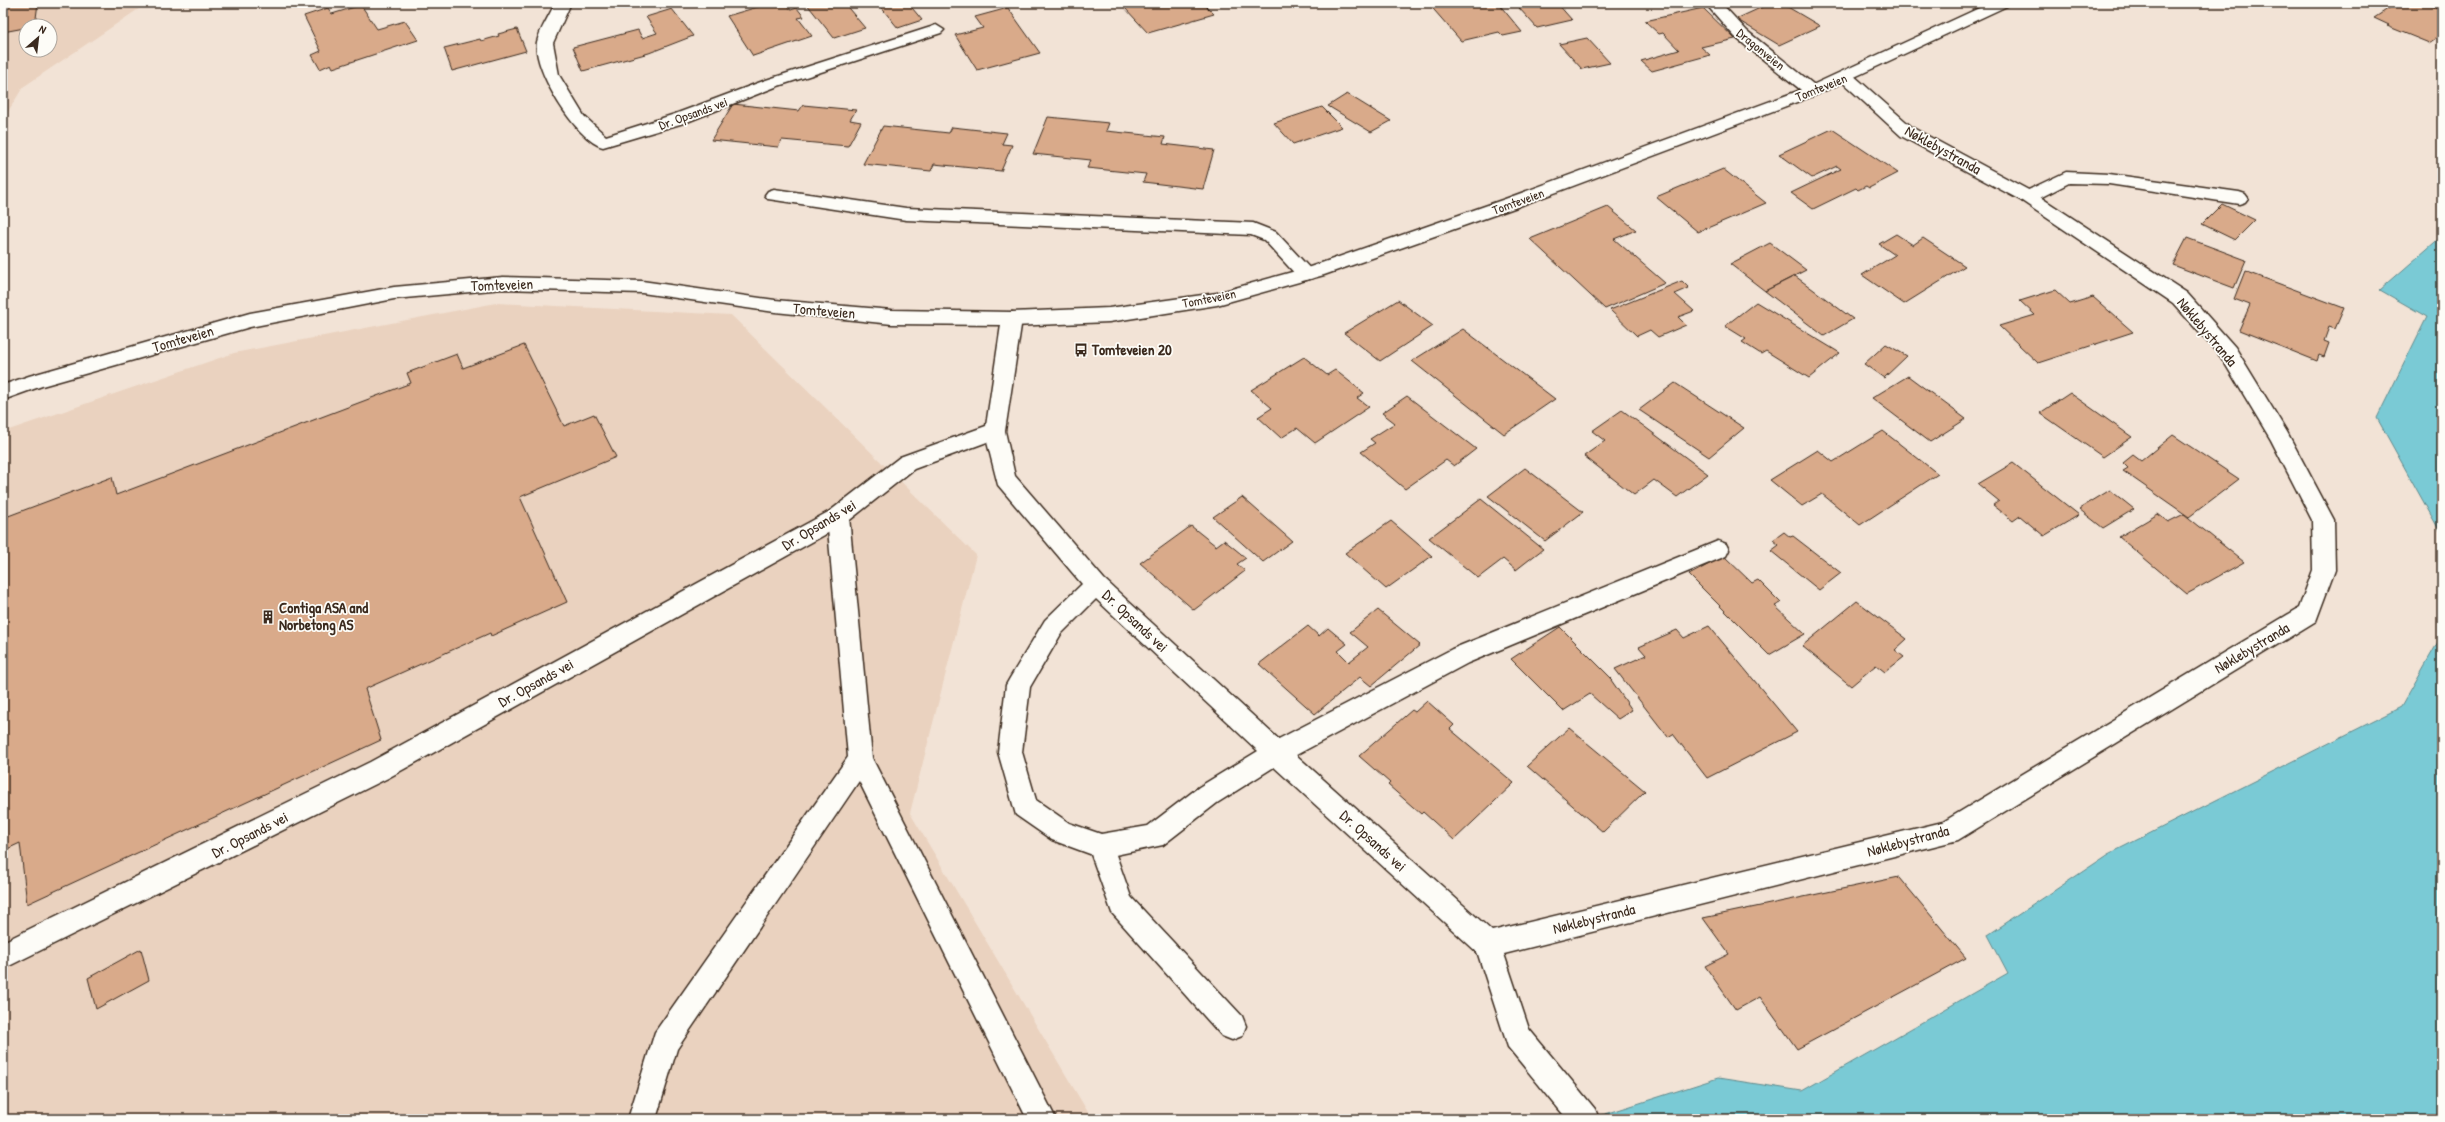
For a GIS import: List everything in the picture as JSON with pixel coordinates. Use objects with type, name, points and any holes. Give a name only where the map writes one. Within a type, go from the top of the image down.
[{"type":"street","name":"Dr. Opsands vei","points":[[563,3],[545,43],[551,75],[577,119],[603,142],[681,118],[772,84],[936,30]]},
{"type":"street","name":"Dragonveien","points":[[1712,3],[1741,34],[1812,91]]},
{"type":"street","name":"Tomteveien","points":[[3,392],[36,381],[250,320],[394,293],[503,283],[642,287],[798,308],[892,317],[1012,320],[1109,316],[1217,299],[1306,274],[1511,203],[1812,91],[1846,78],[2002,3]]},
{"type":"street","name":"Nøklebystranda","points":[[1488,945],[1949,832],[2308,614],[2324,570],[2323,520],[2280,437],[2228,352],[2180,298],[2106,247],[2028,197],[1907,132],[1846,78]]},
{"type":"street","points":[[2028,197],[2066,177],[2109,179],[2238,198]]},
{"type":"street","points":[[774,195],[906,214],[1253,229],[1270,236],[1306,274]]},
{"type":"street","points":[[995,431],[1012,320]]},
{"type":"street","name":"Dr. Opsands vei","points":[[3,956],[379,770],[838,517],[907,463],[995,431],[1005,479],[1096,585],[1276,753],[1488,945]]},
{"type":"street","points":[[838,517],[860,759],[1042,1119]]},
{"type":"street","points":[[1096,585],[1053,627],[1018,685],[1010,752],[1025,807],[1061,832],[1101,846],[1154,837],[1208,795],[1276,753],[1460,656],[1718,550]]},
{"type":"street","points":[[642,1119],[665,1042],[860,759]]},
{"type":"street","points":[[1101,846],[1121,904],[1232,1026]]},
{"type":"street","points":[[1488,945],[1518,1037],[1585,1119]]},
{"type":"shaded area","points":[[3,3],[139,3],[140,8],[23,87],[3,120]]},
{"type":"shaded area","points":[[496,303],[731,315],[976,555],[910,813],[1092,1119],[3,1119],[3,432],[234,353]]},
{"type":"water","points":[[2442,236],[2442,535],[2377,418],[2427,317],[2380,290]]},
{"type":"water","points":[[2442,635],[2442,1119],[1590,1119],[1718,1078],[1802,1091],[2008,973],[1988,935],[2109,854],[2401,707]]},
{"type":"building","points":[[3,3],[38,3],[36,18],[18,18],[18,29],[3,32]]},
{"type":"building","points":[[771,3],[786,3],[791,10],[797,8],[804,17],[798,18],[812,36],[753,56],[727,16]]},
{"type":"building","points":[[806,3],[844,3],[865,28],[834,38]]},
{"type":"building","points":[[888,3],[908,3],[922,20],[898,28],[880,6]]},
{"type":"building","points":[[1142,3],[1203,3],[1214,14],[1148,33],[1125,8]]},
{"type":"building","points":[[1428,3],[1498,3],[1522,32],[1503,36],[1499,32],[1461,41]]},
{"type":"building","points":[[1543,3],[1557,3],[1572,20],[1537,28],[1519,8]]},
{"type":"building","points":[[1771,3],[1781,3],[1820,26],[1779,45],[1736,19]]},
{"type":"building","points":[[2397,3],[2424,3],[2442,11],[2442,34],[2429,43],[2387,26],[2389,25],[2374,18]]},
{"type":"building","points":[[361,5],[377,29],[405,21],[418,40],[333,68],[331,64],[320,69],[312,55],[321,51],[304,16],[328,8],[332,14]]},
{"type":"building","points":[[1008,8],[1040,53],[977,70],[955,35],[983,28],[975,17]]},
{"type":"building","points":[[1703,8],[1735,39],[1701,47],[1710,55],[1652,71],[1641,61],[1679,50],[1663,33],[1659,34],[1645,21]]},
{"type":"building","points":[[672,9],[693,36],[649,53],[583,71],[573,47],[638,30],[642,38],[657,33],[646,17]]},
{"type":"building","points":[[517,29],[526,51],[452,71],[444,48],[480,39],[481,41],[499,36],[498,34]]},
{"type":"building","points":[[1587,38],[1610,63],[1582,69],[1559,44]]},
{"type":"building","points":[[1347,94],[1391,121],[1371,132],[1328,106]]},
{"type":"building","points":[[733,104],[799,111],[803,105],[856,110],[850,120],[861,122],[848,146],[782,140],[778,147],[711,140]]},
{"type":"building","points":[[1322,107],[1342,127],[1293,144],[1274,123]]},
{"type":"building","points":[[1048,117],[1109,123],[1106,131],[1165,137],[1163,144],[1214,150],[1203,189],[1143,182],[1146,174],[1087,168],[1091,160],[1033,154]]},
{"type":"building","points":[[883,126],[949,133],[952,127],[1007,133],[1002,144],[1012,145],[1001,171],[934,164],[931,171],[863,164]]},
{"type":"building","points":[[1832,129],[1898,173],[1869,188],[1866,186],[1858,190],[1856,188],[1813,209],[1791,193],[1841,169],[1837,166],[1812,178],[1779,154]]},
{"type":"building","points":[[1723,169],[1766,203],[1698,232],[1656,197]]},
{"type":"building","points":[[2222,204],[2255,220],[2235,240],[2202,224]]},
{"type":"building","points":[[1608,207],[1636,230],[1614,239],[1665,283],[1605,309],[1530,239]]},
{"type":"building","points":[[1896,234],[1913,245],[1923,238],[1965,266],[1904,304],[1862,275],[1895,255],[1879,244]]},
{"type":"building","points":[[2187,238],[2246,260],[2234,288],[2173,265]]},
{"type":"building","points":[[1770,243],[1806,270],[1765,291],[1730,264]]},
{"type":"building","points":[[2245,271],[2344,308],[2335,329],[2329,327],[2324,341],[2329,343],[2324,357],[2319,355],[2317,361],[2239,330],[2250,305],[2234,299]]},
{"type":"building","points":[[1795,276],[1853,319],[1824,336],[1765,291]]},
{"type":"building","points":[[1682,281],[1689,288],[1675,294],[1694,311],[1678,317],[1686,325],[1658,337],[1650,330],[1637,336],[1610,310]]},
{"type":"building","points":[[2055,290],[2070,304],[2093,297],[2133,332],[2038,363],[1999,326],[2035,315],[2020,301]]},
{"type":"building","points":[[1398,300],[1433,326],[1380,361],[1344,333]]},
{"type":"building","points":[[1756,302],[1840,353],[1809,378],[1766,351],[1761,354],[1742,342],[1746,339],[1725,326]]},
{"type":"building","points":[[1463,329],[1555,399],[1504,434],[1412,361]]},
{"type":"building","points":[[1886,344],[1907,356],[1884,378],[1864,364]]},
{"type":"building","name":"Contiga ASA and Norbetong AS","points":[[524,345],[564,426],[594,414],[616,457],[520,497],[567,602],[491,636],[490,633],[365,689],[381,740],[27,904],[20,843],[3,851],[3,518],[112,477],[116,495],[411,383],[407,373],[457,354],[463,368]]},
{"type":"building","points":[[1304,357],[1327,375],[1335,370],[1364,393],[1357,398],[1369,407],[1315,443],[1297,428],[1281,438],[1258,417],[1272,408],[1251,390]]},
{"type":"building","points":[[1908,376],[1966,419],[1930,442],[1872,398]]},
{"type":"building","points":[[1675,383],[1744,428],[1709,457],[1639,410]]},
{"type":"building","points":[[2070,393],[2132,437],[2103,457],[2040,413]]},
{"type":"building","points":[[1407,396],[1476,449],[1454,466],[1446,460],[1405,489],[1361,452],[1375,443],[1370,439],[1395,423],[1382,413]]},
{"type":"building","points":[[1622,410],[1708,474],[1677,497],[1654,480],[1634,495],[1584,456],[1605,441],[1592,431]]},
{"type":"building","points":[[1883,431],[1938,474],[1860,525],[1822,494],[1802,506],[1770,480],[1818,450],[1833,462]]},
{"type":"building","points":[[2173,435],[2239,479],[2189,517],[2123,471],[2128,468],[2123,463],[2133,455],[2141,461]]},
{"type":"building","points":[[2013,463],[2079,515],[2044,536],[2020,516],[2013,521],[1993,505],[1999,501],[1978,484]]},
{"type":"building","points":[[1525,468],[1583,512],[1545,541],[1488,496]]},
{"type":"building","points":[[2110,490],[2134,509],[2103,528],[2079,509]]},
{"type":"building","points":[[1242,497],[1292,541],[1263,562],[1213,517]]},
{"type":"building","points":[[1481,499],[1543,549],[1516,570],[1503,559],[1478,578],[1429,538]]},
{"type":"building","points":[[2158,514],[2168,522],[2184,514],[2244,562],[2187,594],[2119,537]]},
{"type":"building","points":[[1391,521],[1432,556],[1386,589],[1345,553]]},
{"type":"building","points":[[1191,526],[1216,546],[1224,540],[1246,558],[1237,564],[1245,571],[1194,610],[1140,563]]},
{"type":"building","points":[[1784,532],[1790,537],[1793,536],[1841,573],[1819,590],[1771,551],[1779,545],[1773,540]]},
{"type":"building","points":[[1724,556],[1752,583],[1758,580],[1781,603],[1775,606],[1805,634],[1769,655],[1689,575]]},
{"type":"building","points":[[1857,601],[1907,639],[1895,650],[1904,657],[1885,672],[1876,665],[1851,686],[1802,646]]},
{"type":"building","points":[[1378,610],[1420,645],[1371,686],[1360,677],[1315,714],[1259,664],[1308,626],[1319,636],[1328,628],[1347,644],[1338,651],[1349,662],[1368,647],[1350,632]]},
{"type":"building","points":[[1709,626],[1797,732],[1707,778],[1673,734],[1668,737],[1615,669],[1646,655],[1639,647],[1677,630],[1684,638]]},
{"type":"building","points":[[1560,627],[1612,679],[1611,680],[1632,710],[1618,719],[1590,694],[1563,711],[1511,659]]},
{"type":"building","points":[[1427,701],[1454,725],[1450,729],[1514,783],[1454,840],[1423,812],[1421,814],[1388,785],[1390,783],[1359,756],[1412,710],[1415,712]]},
{"type":"building","points":[[1569,728],[1645,791],[1603,832],[1527,766]]},
{"type":"building","points":[[1899,877],[1966,958],[1797,1049],[1760,997],[1736,1010],[1705,966],[1729,954],[1703,918]]},
{"type":"building","points":[[141,949],[149,980],[96,1009],[88,978]]},
{"type":"place","name":"Tomteveien 20","points":[[1081,350]]},
{"type":"place","name":"Contiga ASA and Norbetong AS","points":[[268,617]]}]
